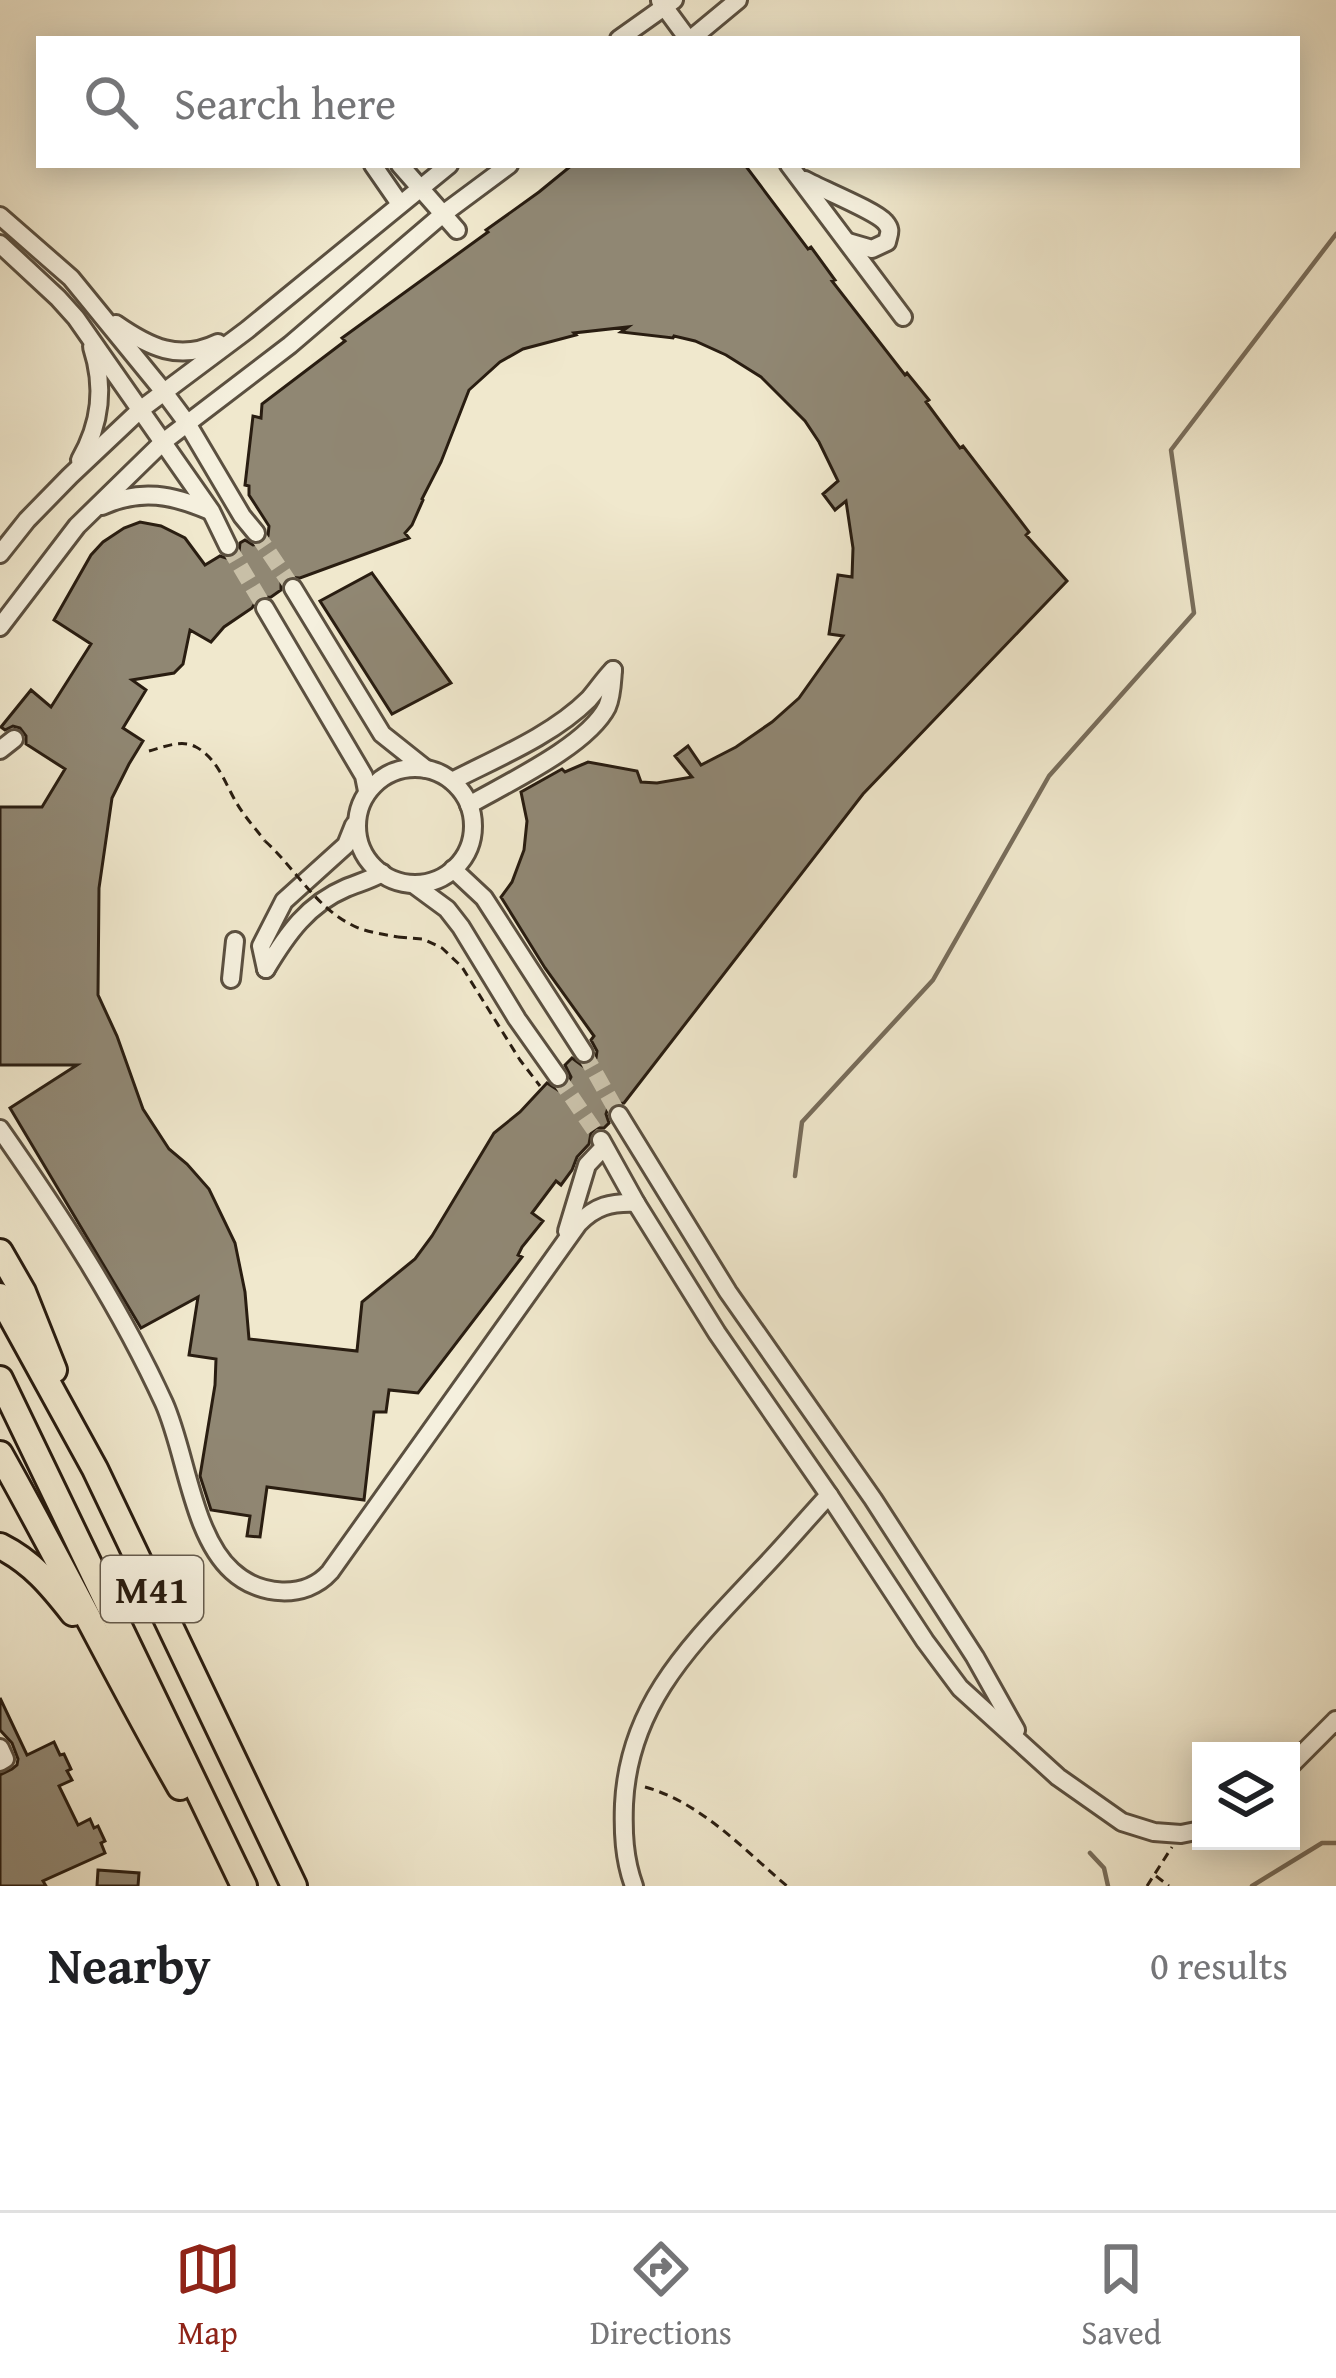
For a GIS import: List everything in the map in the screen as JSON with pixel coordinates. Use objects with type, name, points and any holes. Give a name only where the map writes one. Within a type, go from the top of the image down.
[{"type":"highway","points":[[0,1252],[22,1292],[94,1469]]},
{"type":"highway","name":"M41","points":[[0,1296],[94,1469],[294,1886]]},
{"type":"highway","name":"M41","points":[[0,1379],[244,1886]]},
{"type":"highway","points":[[0,1454],[179,1786],[222,1840]]},
{"type":"highway","points":[[0,1546],[26,1560],[46,1579],[107,1658]]},
{"type":"street","points":[[693,36],[738,0]]},
{"type":"street","points":[[623,36],[665,2],[687,36]]},
{"type":"street","points":[[376,168],[400,204]]},
{"type":"street","points":[[402,168],[457,230]]},
{"type":"street","points":[[0,554],[27,520],[140,410],[247,330],[445,168]]},
{"type":"street","points":[[0,627],[77,526],[163,442],[290,345],[443,214],[505,168]]},
{"type":"street","points":[[793,171],[871,212],[885,222],[889,232],[887,242],[872,249],[846,242]]},
{"type":"street","points":[[793,171],[903,317]]},
{"type":"street","points":[[0,216],[71,278],[164,392],[256,533]]},
{"type":"street","points":[[0,244],[58,298],[88,334],[211,512],[228,546]]},
{"type":"street","points":[[96,309],[151,346],[177,353],[200,351],[247,330]]},
{"type":"street","points":[[70,476],[100,410],[96,358],[88,334]]},
{"type":"street","points":[[96,509],[116,499],[158,494],[211,512]]},
{"type":"street","points":[[292,589],[382,734],[428,770]]},
{"type":"street","points":[[265,608],[364,776],[368,791]]},
{"type":"street","points":[[452,782],[529,742],[592,696],[613,670],[607,708],[584,734],[469,805]]},
{"type":"street","points":[[356,820],[366,859],[391,879],[413,884],[435,880],[453,869],[471,842],[469,805],[452,782],[444,775],[412,767],[391,772],[368,791],[356,820],[346,845],[284,901],[261,946],[266,969],[309,910],[382,873]]},
{"type":"street","points":[[453,869],[484,898],[584,1052]]},
{"type":"street","points":[[413,884],[461,927],[558,1077]]},
{"type":"street","points":[[231,979],[235,941]]},
{"type":"street","points":[[619,1115],[740,1310],[873,1499],[975,1657],[1026,1746]]},
{"type":"street","points":[[0,1130],[55,1208],[144,1361],[181,1447],[194,1501],[212,1544],[227,1568],[258,1587],[279,1591],[305,1588],[330,1572],[578,1224],[606,1204],[636,1203]]},
{"type":"street","points":[[564,1244],[587,1165],[603,1144],[717,1333],[960,1688],[1058,1778],[1122,1822],[1154,1832],[1192,1832]]},
{"type":"street","points":[[634,1886],[623,1832],[626,1783],[640,1726],[660,1686],[706,1629],[829,1495]]},
{"type":"street","points":[[1300,1755],[1333,1719]]},
{"type":"street","points":[[0,1748],[5,1760],[0,1762]]},
{"type":"path","points":[[149,751],[194,745],[209,757],[265,841],[317,900],[350,925],[423,939],[442,948],[462,967],[540,1086]]},
{"type":"path","points":[[626,1783],[674,1797],[699,1811],[788,1886]]},
{"type":"path","points":[[1147,1886],[1181,1834]]},
{"type":"path","points":[[1154,1875],[1169,1886]]},
{"type":"building","points":[[568,168],[747,168],[929,400],[926,402],[960,448],[1029,532],[1026,535],[1067,581],[863,794],[624,1103],[608,1108],[609,1123],[591,1133],[589,1144],[561,1185],[556,1181],[532,1213],[543,1221],[522,1247],[518,1255],[522,1257],[418,1393],[389,1390],[386,1412],[374,1412],[364,1500],[267,1487],[260,1537],[247,1536],[250,1516],[211,1510],[200,1476],[216,1359],[189,1355],[198,1297],[141,1328],[10,1108],[77,1065],[0,1065],[0,807],[42,807],[65,769],[26,744],[20,728],[1,727],[31,690],[51,707],[91,644],[54,620],[103,542],[140,522],[161,526],[185,538],[205,565],[220,556],[235,557],[245,540],[253,545],[263,543],[269,526],[245,485],[253,416],[261,418],[262,404]],"holes":[[[628,327],[621,332],[695,341],[761,377],[819,442],[838,481],[823,494],[835,510],[846,501],[853,548],[852,577],[838,575],[829,634],[843,636],[799,698],[772,722],[701,765],[688,746],[675,756],[692,777],[641,782],[637,771],[588,762],[565,772],[562,769],[521,792],[527,821],[524,850],[501,897],[594,1036],[596,1058],[583,1066],[572,1058],[565,1065],[571,1077],[566,1087],[558,1090],[547,1083],[494,1133],[415,1259],[362,1302],[357,1351],[249,1339],[235,1243],[209,1189],[169,1149],[143,1109],[98,995],[99,888],[112,798],[143,741],[123,728],[146,690],[132,680],[174,673],[183,664],[190,630],[211,642],[258,598],[281,590],[287,577],[300,578],[409,538],[405,533],[441,462],[469,390],[500,362],[523,349],[574,333]]]},
{"type":"building","points":[[372,573],[451,683],[392,714],[320,601]]},
{"type":"building","points":[[0,1698],[27,1755],[54,1742],[60,1755],[64,1754],[72,1780],[59,1786],[78,1825],[90,1819],[105,1841],[101,1843],[105,1853],[43,1881],[46,1886],[0,1886],[0,1775],[17,1765],[18,1759],[0,1730]]},
{"type":"building","points":[[98,1870],[139,1873],[138,1886],[97,1886]]},
{"type":"waterway","points":[[795,1176],[802,1122],[933,980],[1049,776],[1194,613],[1171,450],[1336,234]]},
{"type":"waterway","points":[[1252,1886],[1322,1843],[1336,1843]]},
{"type":"waterway","points":[[1090,1853],[1104,1868],[1108,1886]]},
{"type":"tunnel","points":[[256,533],[293,588]]},
{"type":"tunnel","points":[[228,546],[265,608]]},
{"type":"tunnel","points":[[584,1053],[619,1115]]},
{"type":"tunnel","points":[[558,1077],[601,1140]]}]
